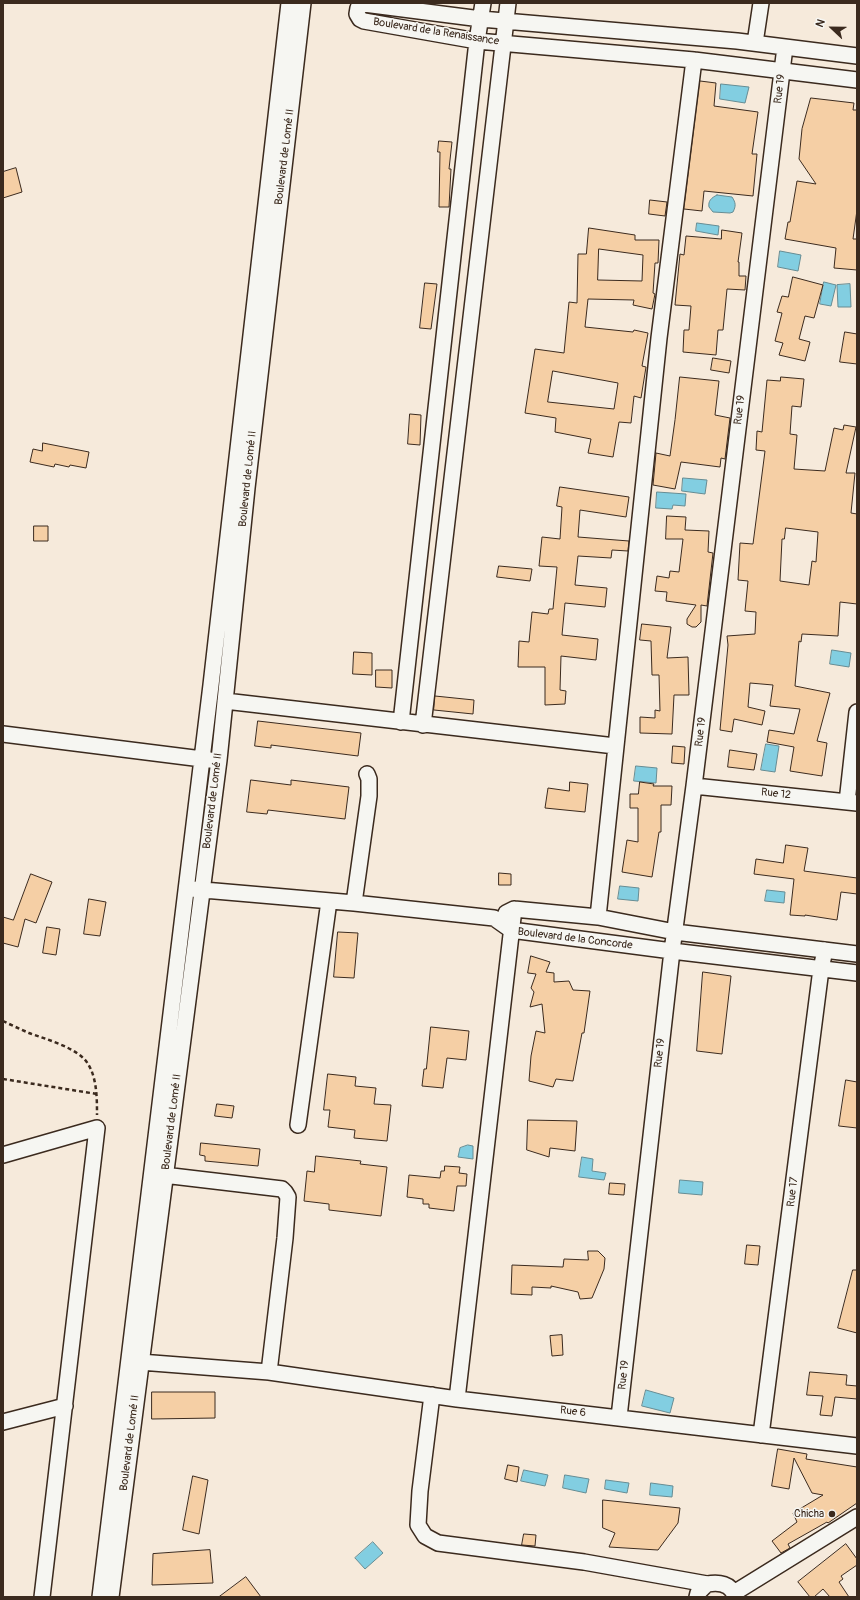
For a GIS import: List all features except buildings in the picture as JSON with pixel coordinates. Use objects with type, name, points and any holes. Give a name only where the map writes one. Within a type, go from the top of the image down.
[{"type":"street","name":"Boulevard de Lomé II","points":[[111,1597],[140,1362],[185,888],[215,646],[289,3]]},
{"type":"street","name":"Boulevard de Lomé II","points":[[100,1597],[159,1174],[202,890],[219,760],[247,488],[303,3]]},
{"type":"street","points":[[400,722],[477,41],[483,3]]},
{"type":"street","points":[[423,725],[508,3]]},
{"type":"street","points":[[755,43],[761,3]]},
{"type":"street","name":"Boulevard de la Renaissance","points":[[857,56],[755,43],[481,19],[364,4],[358,8],[357,14],[360,19],[364,21],[477,41],[694,60],[857,80]]},
{"type":"street","name":"Rue 19","points":[[619,1417],[672,951],[694,786],[785,47]]},
{"type":"street","points":[[598,917],[615,746],[660,338],[694,60]]},
{"type":"street","points":[[225,701],[615,746]]},
{"type":"street","points":[[852,802],[857,712]]},
{"type":"street","points":[[3,734],[219,760]]},
{"type":"street","points":[[354,903],[369,796],[369,779],[366,774]]},
{"type":"street","name":"Rue 12","points":[[694,786],[852,802]]},
{"type":"street","points":[[185,888],[354,903],[494,918]]},
{"type":"street","points":[[298,1125],[329,901]]},
{"type":"street","points":[[457,1399],[514,909]]},
{"type":"street","name":"Boulevard de la Concorde","points":[[494,918],[514,909],[598,917],[675,932],[857,954]]},
{"type":"street","name":"Boulevard de la Concorde","points":[[494,918],[511,930],[857,973]]},
{"type":"street","name":"Rue 17","points":[[761,1435],[821,969],[825,950]]},
{"type":"street","points":[[3,1155],[98,1128],[42,1597]]},
{"type":"street","points":[[159,1174],[282,1190],[288,1197],[285,1238],[268,1372]]},
{"type":"street","name":"Rue 6","points":[[140,1362],[290,1374],[457,1399],[857,1446]]},
{"type":"street","points":[[432,1395],[419,1498],[418,1525],[425,1536],[438,1543],[584,1562],[707,1584],[717,1582],[727,1585],[734,1595],[857,1517]]},
{"type":"street","points":[[3,1422],[65,1406]]},
{"type":"street","points":[[697,1597],[698,1593],[707,1584]]},
{"type":"path","points":[[3,1021],[28,1032],[53,1040],[83,1057],[89,1065],[97,1094],[98,1128]]},
{"type":"path","points":[[3,1079],[97,1094]]},
{"type":"water","points":[[721,84],[749,87],[745,103],[720,99]]},
{"type":"water","points":[[717,195],[732,197],[735,204],[733,212],[713,212],[709,207],[709,203]]},
{"type":"water","points":[[697,223],[719,226],[718,235],[696,231]]},
{"type":"water","points":[[780,251],[801,255],[798,271],[778,267]]},
{"type":"water","points":[[824,282],[836,285],[831,306],[820,304]]},
{"type":"water","points":[[850,284],[851,307],[838,307],[837,285]]},
{"type":"water","points":[[683,478],[707,480],[705,494],[682,491]]},
{"type":"water","points":[[657,492],[686,494],[685,506],[673,505],[672,509],[656,508]]},
{"type":"water","points":[[832,650],[851,653],[849,667],[830,664]]},
{"type":"water","points":[[766,744],[779,746],[775,772],[761,770]]},
{"type":"water","points":[[636,766],[657,768],[656,783],[634,781]]},
{"type":"water","points":[[620,886],[639,888],[638,901],[618,899]]},
{"type":"water","points":[[767,890],[785,892],[784,903],[765,901]]},
{"type":"water","points":[[468,1145],[473,1146],[473,1159],[458,1157],[460,1148]]},
{"type":"water","points":[[582,1157],[593,1159],[592,1171],[606,1173],[604,1180],[579,1177]]},
{"type":"water","points":[[680,1180],[703,1182],[702,1195],[679,1193]]},
{"type":"water","points":[[646,1390],[674,1398],[670,1413],[642,1406]]},
{"type":"water","points":[[524,1470],[548,1475],[545,1486],[521,1481]]},
{"type":"water","points":[[565,1475],[589,1479],[586,1493],[563,1488]]},
{"type":"water","points":[[606,1480],[629,1483],[627,1493],[605,1489]]},
{"type":"water","points":[[651,1483],[673,1486],[672,1497],[650,1495]]},
{"type":"water","points":[[373,1542],[383,1553],[365,1569],[355,1558]]},
{"type":"place","name":"Chicha","points":[[832,1514]]}]
